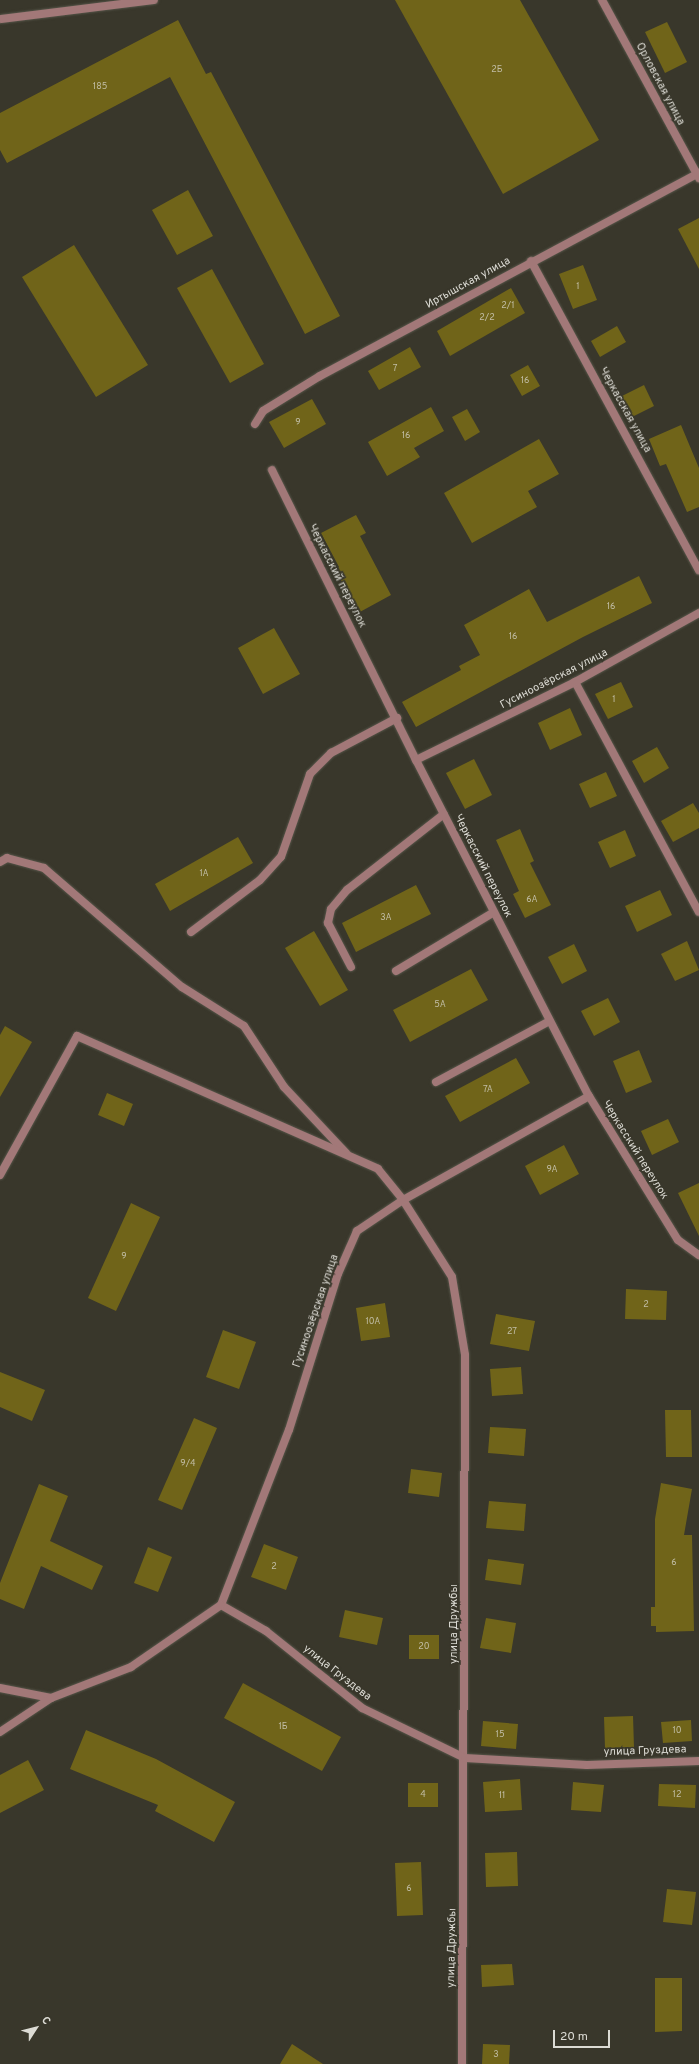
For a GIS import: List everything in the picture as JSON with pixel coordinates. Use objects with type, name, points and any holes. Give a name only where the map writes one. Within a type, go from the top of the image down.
[{"type":"street","points":[[1,19],[154,0]]},
{"type":"street","name":"Орловская улица","points":[[602,0],[698,175]]},
{"type":"street","name":"Иртышская улица","points":[[255,424],[264,411],[320,376],[531,261],[698,175]]},
{"type":"street","name":"Черкасская улица","points":[[531,261],[699,570]]},
{"type":"street","name":"Черкасский переулок","points":[[272,470],[397,718],[416,760],[588,1096],[678,1240],[699,1255]]},
{"type":"street","name":"Гусиноозёрская улица","points":[[416,760],[575,682],[699,613]]},
{"type":"street","points":[[575,682],[699,912]]},
{"type":"street","points":[[191,932],[260,880],[280,858],[310,774],[331,753],[397,718]]},
{"type":"street","points":[[351,967],[328,923],[331,909],[347,890],[444,814]]},
{"type":"street","points":[[0,862],[7,858],[44,868],[182,987],[244,1026],[284,1087],[350,1156]]},
{"type":"street","points":[[396,971],[494,912]]},
{"type":"street","points":[[436,1082],[550,1020]]},
{"type":"street","name":"улица Дружбы","points":[[0,1175],[77,1036],[378,1169],[403,1200],[452,1277],[465,1355],[465,1758],[462,2064]]},
{"type":"street","name":"Гусиноозёрская улица","points":[[221,1605],[289,1430],[338,1274],[358,1231],[403,1200],[588,1096]]},
{"type":"street","points":[[0,1732],[51,1698],[131,1667],[221,1605]]},
{"type":"street","name":"улица Груздева","points":[[221,1605],[266,1631],[362,1708],[465,1758],[587,1764],[699,1760]]},
{"type":"street","points":[[0,1688],[51,1698]]},
{"type":"building","points":[[395,0],[520,0],[599,140],[503,194]]},
{"type":"building","points":[[178,20],[206,74],[211,72],[340,316],[305,334],[170,77],[7,163],[0,150],[0,113]]},
{"type":"building","points":[[667,22],[687,62],[665,73],[645,32]]},
{"type":"building","points":[[188,190],[213,236],[177,255],[152,210]]},
{"type":"building","points":[[699,218],[699,269],[678,229]]},
{"type":"building","points":[[74,245],[148,365],[96,397],[22,277]]},
{"type":"building","points":[[583,265],[597,300],[573,309],[559,274]]},
{"type":"building","points":[[212,269],[264,364],[230,383],[177,288]]},
{"type":"building","points":[[511,288],[525,313],[450,356],[437,331]]},
{"type":"building","points":[[617,326],[626,342],[600,357],[591,341]]},
{"type":"building","points":[[410,347],[421,367],[379,390],[368,371]]},
{"type":"building","points":[[528,365],[540,386],[522,396],[510,375]]},
{"type":"building","points":[[644,385],[654,406],[632,417],[622,396]]},
{"type":"building","points":[[312,399],[326,424],[284,448],[269,422]]},
{"type":"building","points":[[431,407],[444,431],[414,448],[420,457],[387,476],[368,442]]},
{"type":"building","points":[[467,409],[480,432],[465,441],[452,417]]},
{"type":"building","points":[[681,425],[699,468],[699,507],[687,512],[666,464],[660,466],[649,439]]},
{"type":"building","points":[[539,439],[559,474],[528,491],[537,507],[472,543],[444,493]]},
{"type":"building","points":[[356,515],[366,533],[360,536],[391,595],[358,613],[335,569],[339,567],[321,533]]},
{"type":"building","points":[[639,576],[652,603],[583,637],[416,727],[402,702],[461,670],[459,666],[480,655],[464,625],[529,589],[547,622]]},
{"type":"building","points":[[274,628],[300,674],[263,694],[238,648]]},
{"type":"building","points":[[621,682],[633,707],[608,719],[595,694]]},
{"type":"building","points":[[570,708],[582,735],[550,750],[538,723]]},
{"type":"building","points":[[657,747],[669,768],[644,783],[632,761]]},
{"type":"building","points":[[474,759],[492,795],[465,809],[446,773]]},
{"type":"building","points":[[606,772],[617,796],[590,808],[579,784]]},
{"type":"building","points":[[693,803],[699,813],[699,828],[673,842],[661,821]]},
{"type":"building","points":[[520,829],[534,861],[530,863],[551,905],[525,918],[513,894],[519,891],[496,840]]},
{"type":"building","points":[[625,830],[636,856],[610,868],[598,842]]},
{"type":"building","points":[[238,837],[253,863],[170,911],[155,884]]},
{"type":"building","points":[[416,885],[431,914],[356,952],[342,923]]},
{"type":"building","points":[[660,890],[672,915],[637,932],[625,906]]},
{"type":"building","points":[[314,931],[348,990],[320,1006],[285,948]]},
{"type":"building","points":[[687,941],[699,970],[675,981],[661,954]]},
{"type":"building","points":[[574,944],[587,971],[562,984],[548,957]]},
{"type":"building","points":[[471,969],[488,1000],[410,1042],[393,1010]]},
{"type":"building","points":[[608,998],[620,1022],[594,1036],[581,1011]]},
{"type":"building","points":[[5,1026],[32,1042],[0,1097],[0,1035]]},
{"type":"building","points":[[639,1050],[652,1082],[626,1093],[613,1061]]},
{"type":"building","points":[[516,1058],[530,1083],[460,1122],[445,1096]]},
{"type":"building","points":[[107,1093],[133,1104],[124,1126],[98,1115]]},
{"type":"building","points":[[668,1119],[679,1142],[652,1155],[641,1131]]},
{"type":"building","points":[[564,1145],[579,1174],[540,1195],[525,1166]]},
{"type":"building","points":[[699,1183],[699,1236],[678,1193]]},
{"type":"building","points":[[131,1203],[160,1217],[116,1311],[88,1298]]},
{"type":"building","points":[[626,1289],[667,1291],[666,1320],[625,1319]]},
{"type":"building","points":[[385,1303],[390,1337],[361,1341],[356,1308]]},
{"type":"building","points":[[496,1314],[535,1321],[529,1351],[490,1344]]},
{"type":"building","points":[[223,1330],[256,1342],[239,1389],[206,1377]]},
{"type":"building","points":[[521,1367],[523,1394],[492,1396],[490,1369]]},
{"type":"building","points":[[0,1372],[45,1390],[32,1421],[0,1407]]},
{"type":"building","points":[[665,1410],[691,1410],[692,1457],[666,1457]]},
{"type":"building","points":[[194,1418],[217,1428],[182,1510],[158,1500]]},
{"type":"building","points":[[490,1427],[526,1429],[524,1456],[488,1453]]},
{"type":"building","points":[[411,1469],[442,1473],[439,1497],[408,1493]]},
{"type":"building","points":[[661,1483],[692,1489],[684,1535],[692,1535],[694,1631],[656,1632],[656,1626],[651,1626],[651,1607],[655,1607],[655,1519]]},
{"type":"building","points":[[39,1484],[68,1496],[50,1541],[103,1566],[92,1590],[41,1566],[24,1609],[0,1599],[0,1583]]},
{"type":"building","points":[[489,1501],[526,1504],[524,1531],[486,1528]]},
{"type":"building","points":[[264,1544],[298,1557],[286,1590],[251,1577]]},
{"type":"building","points":[[148,1547],[172,1557],[158,1592],[134,1583]]},
{"type":"building","points":[[488,1559],[524,1564],[521,1585],[485,1580]]},
{"type":"building","points":[[345,1610],[383,1618],[377,1645],[339,1637]]},
{"type":"building","points":[[486,1618],[516,1623],[511,1653],[480,1648]]},
{"type":"building","points":[[409,1635],[439,1635],[439,1659],[409,1659]]},
{"type":"building","points":[[243,1683],[341,1737],[322,1771],[224,1718]]},
{"type":"building","points":[[633,1716],[634,1748],[605,1749],[604,1717]]},
{"type":"building","points":[[691,1720],[692,1741],[663,1743],[661,1722]]},
{"type":"building","points":[[483,1721],[518,1724],[516,1749],[481,1746]]},
{"type":"building","points":[[86,1730],[156,1759],[235,1802],[214,1842],[155,1811],[158,1805],[70,1769]]},
{"type":"building","points":[[28,1760],[44,1790],[0,1813],[0,1775]]},
{"type":"building","points":[[520,1779],[522,1810],[485,1812],[483,1782]]},
{"type":"building","points":[[573,1782],[604,1785],[601,1812],[571,1810]]},
{"type":"building","points":[[408,1783],[438,1783],[438,1807],[408,1807]]},
{"type":"building","points":[[659,1784],[696,1785],[695,1808],[658,1806]]},
{"type":"building","points":[[517,1852],[518,1886],[486,1887],[485,1853]]},
{"type":"building","points":[[421,1862],[423,1915],[397,1916],[395,1863]]},
{"type":"building","points":[[667,1889],[696,1892],[692,1925],[663,1922]]},
{"type":"building","points":[[512,1964],[514,1985],[482,1987],[481,1965]]},
{"type":"building","points":[[655,1978],[682,1978],[682,2031],[655,2032]]},
{"type":"building","points":[[292,2044],[323,2064],[280,2064]]},
{"type":"building","points":[[483,2044],[510,2045],[509,2064],[482,2064]]}]
